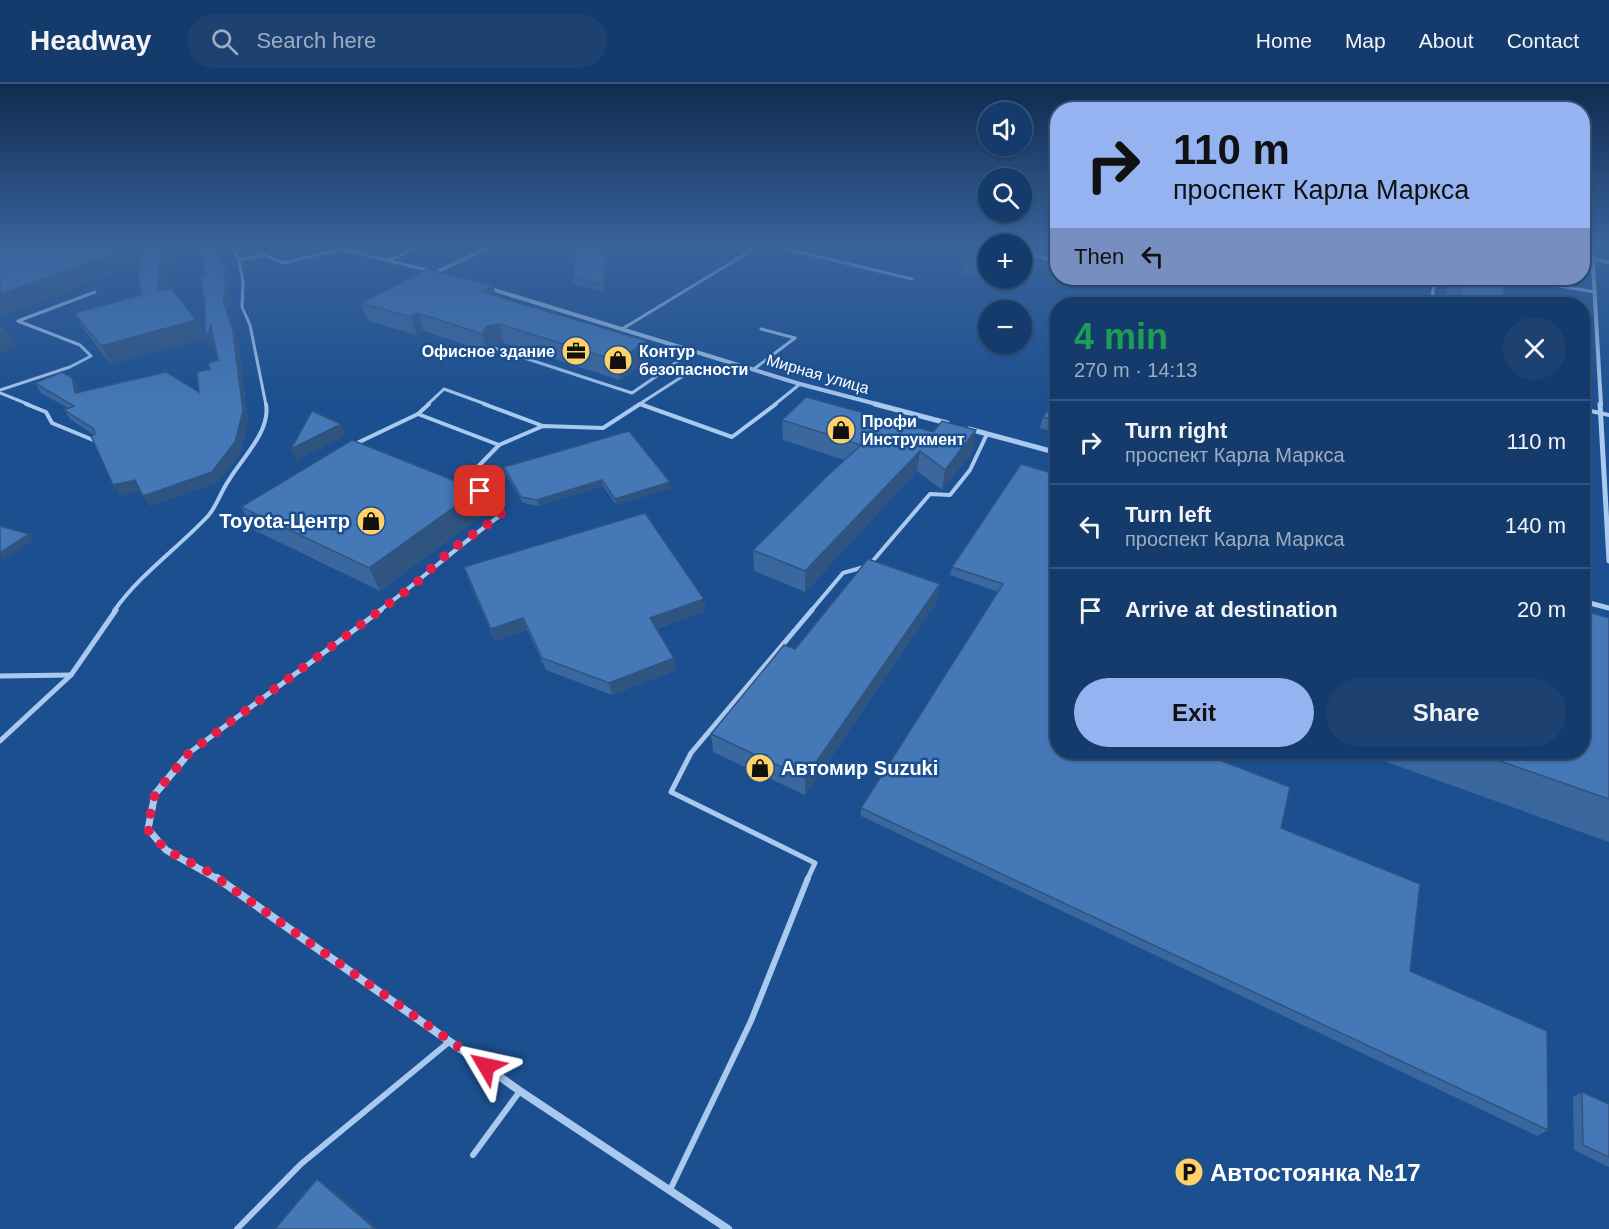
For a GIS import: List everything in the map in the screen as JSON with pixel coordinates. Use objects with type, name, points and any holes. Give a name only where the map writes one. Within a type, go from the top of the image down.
[{"type":"street","name":"Мирная улица","points":[[526,300],[800,384],[1050,451]]},
{"type":"street","points":[[1595,300],[1609,561]]},
{"type":"street","points":[[1590,603],[1609,608]]},
{"type":"street","points":[[189,753],[155,794],[147,829],[166,850],[207,871],[451,1040],[520,1091],[728,1229]]},
{"type":"lane","points":[[0,392],[70,367],[91,356],[80,345],[18,321],[73,300]]},
{"type":"lane","points":[[0,741],[47,700],[71,675],[131,587],[210,514],[228,481],[257,439],[268,414],[250,325],[242,307],[242,300]]},
{"type":"lane","points":[[622,329],[669,300]]},
{"type":"lane","points":[[754,369],[795,338],[761,329]]},
{"type":"lane","points":[[494,348],[632,393],[693,351]]},
{"type":"lane","points":[[365,448],[355,444],[418,414],[444,389],[543,426],[603,428],[683,376]]},
{"type":"lane","points":[[640,404],[732,437],[744,430],[800,384]]},
{"type":"lane","points":[[0,392],[46,412],[52,423],[99,442]]},
{"type":"lane","points":[[1590,411],[1609,415]]},
{"type":"lane","points":[[418,414],[499,445]]},
{"type":"lane","points":[[461,484],[499,445],[543,426]]},
{"type":"lane","points":[[669,1190],[751,1021],[798,899],[815,863],[671,792],[691,753],[843,573],[869,566],[930,494],[950,495],[970,470],[987,434]]},
{"type":"lane","points":[[189,753],[414,585],[452,549],[501,515],[500,499],[450,480]]},
{"type":"lane","points":[[0,676],[71,675]]},
{"type":"lane","points":[[237,1229],[301,1164],[451,1040]]},
{"type":"lane","points":[[473,1155],[520,1091]]},
{"type":"building","points":[[121,300],[181,300],[196,320],[101,346],[74,313]]},
{"type":"building","points":[[223,300],[233,332],[243,411],[235,442],[212,472],[143,496],[135,480],[113,485],[91,436],[95,434],[94,429],[64,410],[74,406],[35,383],[62,372],[72,378],[75,393],[166,372],[199,392],[197,372],[210,369],[208,363],[218,360],[211,326],[205,338],[205,301]]},
{"type":"building","points":[[366,300],[510,300],[647,341],[617,361],[499,324],[487,326],[482,334],[418,313],[411,317],[361,303]]},
{"type":"building","points":[[806,397],[933,432],[942,421],[976,430],[945,470],[920,451],[805,571],[753,550],[861,445],[782,420]]},
{"type":"building","points":[[1050,407],[1050,419],[1043,417]]},
{"type":"building","points":[[312,411],[341,424],[291,449]]},
{"type":"building","points":[[629,431],[670,482],[615,499],[602,480],[537,500],[521,497],[504,467]]},
{"type":"building","name":"Toyota-Центр","points":[[352,440],[478,490],[369,568],[241,507]]},
{"type":"building","points":[[1021,464],[1050,473],[1050,759],[1219,759],[1290,787],[1281,828],[1420,884],[1410,971],[1547,1031],[1548,1130],[861,808],[1003,584],[952,567]]},
{"type":"building","points":[[645,513],[704,599],[650,618],[674,658],[609,683],[542,658],[523,618],[491,629],[464,567]]},
{"type":"building","points":[[0,526],[29,534],[0,553]]},
{"type":"building","points":[[868,559],[940,584],[805,778],[711,734],[784,645],[795,649]]},
{"type":"building","points":[[1590,612],[1609,618],[1609,799],[1494,759],[1590,759]]},
{"type":"building","points":[[1582,1092],[1609,1104],[1609,1157],[1583,1145]]},
{"type":"building","points":[[317,1179],[375,1229],[275,1229]]},
{"type":"place","name":"Офисное здание","points":[[576,351]]},
{"type":"place","name":"Контур безопасности","points":[[618,360]]},
{"type":"place","name":"Профи Инструкмент","points":[[841,430]]},
{"type":"place","name":"Toyota-Центр","points":[[371,521]]},
{"type":"place","name":"Автомир Suzuki","points":[[760,768]]},
{"type":"place","name":"Автостоянка №17","points":[[1189,1172]]},
{"type":"route","points":[[480,491],[500,499],[501,515],[452,549],[414,585],[189,753],[155,794],[147,829],[166,850],[207,871],[486,1066]]}]
